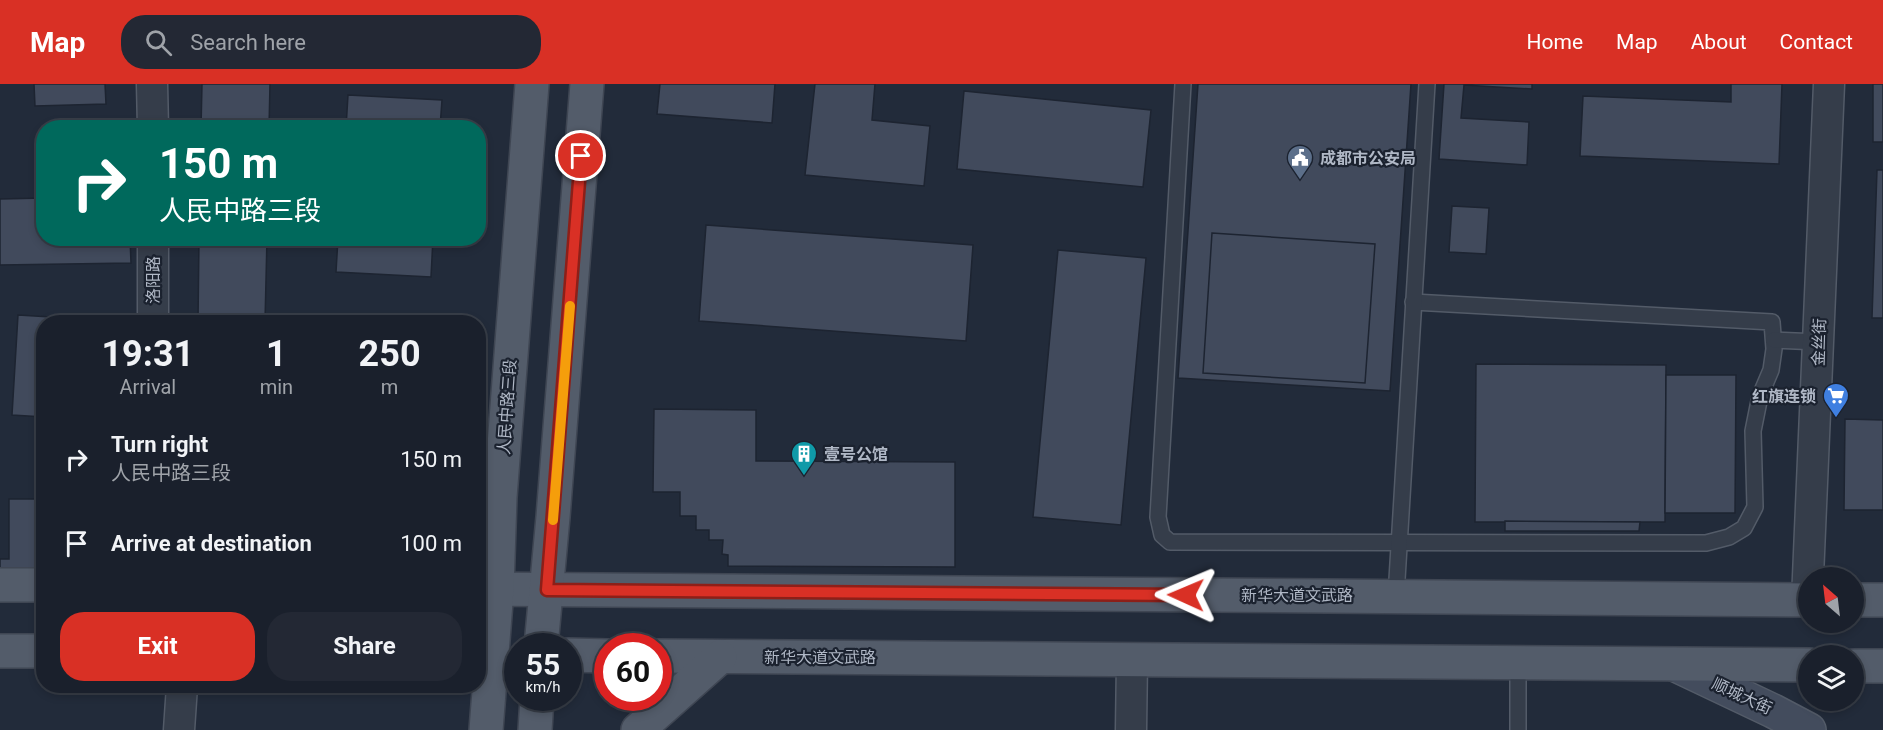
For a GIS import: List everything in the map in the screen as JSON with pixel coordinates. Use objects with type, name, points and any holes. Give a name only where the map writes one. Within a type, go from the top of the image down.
[{"type":"main road","name":"人民中路三段","points":[[486,730],[496,655],[488,589],[500,497],[531,84]]},
{"type":"main road","points":[[542,633],[586,84]]},
{"type":"main road","points":[[0,585],[36,585]]},
{"type":"main road","name":"新华大道文武路","points":[[488,589],[1798,600]]},
{"type":"main road","points":[[1864,600],[1883,600]]},
{"type":"main road","points":[[0,651],[36,651]]},
{"type":"main road","name":"新华大道文武路","points":[[672,656],[1798,665]]},
{"type":"main road","points":[[638,730],[720,657]]},
{"type":"main road","name":"顺城大街","points":[[1674,664],[1809,730]]},
{"type":"main road","points":[[1864,666],[1883,666]]},
{"type":"main road","points":[[535,730],[536,711]]},
{"type":"street","points":[[152,84],[153,120]]},
{"type":"street","name":"金丝街","points":[[1809,567],[1829,84]]},
{"type":"street","name":"洛阳路","points":[[153,246],[153,315]]},
{"type":"street","points":[[1131,730],[1132,660]]},
{"type":"street","points":[[179,730],[182,693]]},
{"type":"lane","points":[[1182,84],[1158,517],[1162,535],[1170,542],[1706,543],[1730,537],[1744,528],[1755,507],[1754,431],[1760,396],[1771,370],[1774,340],[1772,322],[1413,302]]},
{"type":"lane","points":[[1396,596],[1426,84]]},
{"type":"lane","points":[[1774,340],[1819,342]]},
{"type":"lane","points":[[1518,663],[1518,730]]},
{"type":"building","points":[[34,84],[105,84],[106,104],[35,106]]},
{"type":"building","points":[[202,84],[270,84],[269,120],[201,120]]},
{"type":"building","points":[[660,84],[775,84],[772,123],[657,114]]},
{"type":"building","points":[[815,84],[875,84],[872,120],[930,126],[924,186],[805,175]]},
{"type":"building","points":[[1198,84],[1411,84],[1390,391],[1178,378]]},
{"type":"building","points":[[1444,84],[1532,84],[1532,89],[1464,85],[1461,118],[1529,122],[1527,165],[1439,159]]},
{"type":"building","points":[[1731,84],[1782,84],[1779,164],[1580,156],[1583,96],[1731,102]]},
{"type":"building","points":[[1873,84],[1883,84],[1883,142],[1873,142]]},
{"type":"building","points":[[964,91],[1151,110],[1143,187],[957,169]]},
{"type":"building","points":[[348,95],[442,100],[441,120],[346,120]]},
{"type":"building","points":[[1877,170],[1883,170],[1883,318],[1872,318]]},
{"type":"building","points":[[36,198],[36,246],[130,246],[131,263],[0,265],[0,199]]},
{"type":"building","points":[[1452,206],[1489,208],[1486,254],[1449,252]]},
{"type":"building","points":[[706,225],[973,245],[966,341],[699,321]]},
{"type":"building","points":[[1212,233],[1375,244],[1365,383],[1203,373]]},
{"type":"building","points":[[199,246],[267,246],[265,315],[198,315]]},
{"type":"building","points":[[338,246],[433,246],[431,277],[336,272]]},
{"type":"building","points":[[1058,250],[1146,258],[1121,525],[1033,517]]},
{"type":"building","points":[[18,315],[36,316],[36,416],[12,415]]},
{"type":"building","points":[[1476,364],[1666,365],[1665,522],[1475,522]]},
{"type":"building","points":[[1666,375],[1736,375],[1735,513],[1665,513]]},
{"type":"building","name":"壹号公馆","points":[[654,409],[756,410],[756,461],[955,462],[955,567],[728,566],[728,555],[722,554],[723,540],[709,540],[709,530],[696,530],[696,516],[680,516],[680,492],[653,492]]},
{"type":"building","points":[[1845,419],[1883,420],[1883,510],[1844,510]]},
{"type":"building","points":[[9,499],[36,499],[36,572],[0,572],[0,559],[9,559]]},
{"type":"building","points":[[1505,521],[1640,522],[1639,531],[1505,531]]},
{"type":"slow traffic","points":[[553,520],[570,306]]},
{"type":"place","name":"成都市公安局","points":[[1300,181]]},
{"type":"place","name":"红旗连锁","points":[[1836,419]]},
{"type":"place","name":"壹号公馆","points":[[804,477]]},
{"type":"route","points":[[581,156],[547,590],[1186,595]]}]
